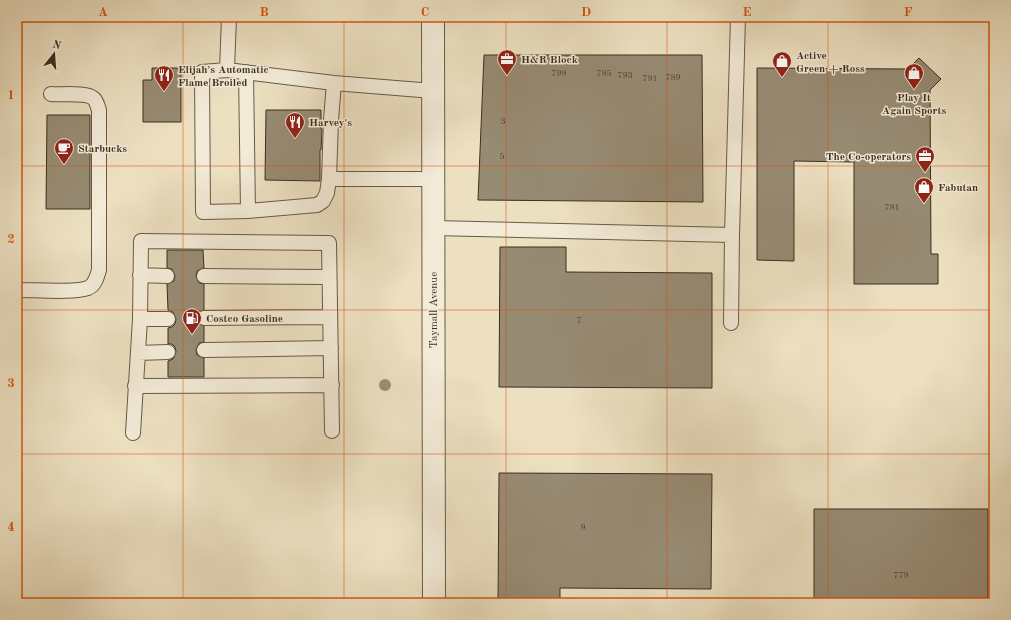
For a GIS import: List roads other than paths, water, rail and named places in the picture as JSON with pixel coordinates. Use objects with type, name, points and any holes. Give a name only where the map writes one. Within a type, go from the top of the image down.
[{"type":"street","name":"Taymall Avenue","points":[[433,17],[432,179],[434,603]]},
{"type":"lane","points":[[228,70],[229,17]]},
{"type":"lane","points":[[731,323],[738,17]]},
{"type":"lane","points":[[334,83],[329,179],[323,201],[316,205],[248,211],[203,212],[202,72],[228,70],[334,83],[433,91]]},
{"type":"lane","points":[[246,72],[248,211]]},
{"type":"lane","points":[[17,288],[21,290],[76,290],[89,288],[96,280],[99,270],[97,103],[86,95],[51,94]]},
{"type":"lane","points":[[329,179],[432,179]]},
{"type":"lane","points":[[433,228],[732,234]]},
{"type":"lane","points":[[133,433],[140,319],[141,241],[329,243],[332,431]]},
{"type":"lane","points":[[140,275],[167,276]]},
{"type":"lane","points":[[204,276],[329,277]]},
{"type":"lane","points":[[204,318],[330,317]]},
{"type":"lane","points":[[140,319],[168,319]]},
{"type":"lane","points":[[204,350],[331,348]]},
{"type":"lane","points":[[138,352],[168,352]]},
{"type":"lane","points":[[135,386],[332,385]]},
{"type":"place","name":"H&R Block","points":[[507,76]]},
{"type":"place","name":"Active Green + Ross","points":[[782,78]]},
{"type":"place","name":"Play It Again Sports","points":[[914,90]]},
{"type":"place","name":"Elijah's Automatic Flame Broiled","points":[[164,92]]},
{"type":"place","name":"Harvey's","points":[[295,139]]},
{"type":"place","name":"Starbucks","points":[[64,165]]},
{"type":"place","name":"The Co-operators","points":[[925,173]]},
{"type":"place","name":"Fabutan","points":[[924,204]]},
{"type":"place","name":"Costco Gasoline","points":[[192,335]]}]
